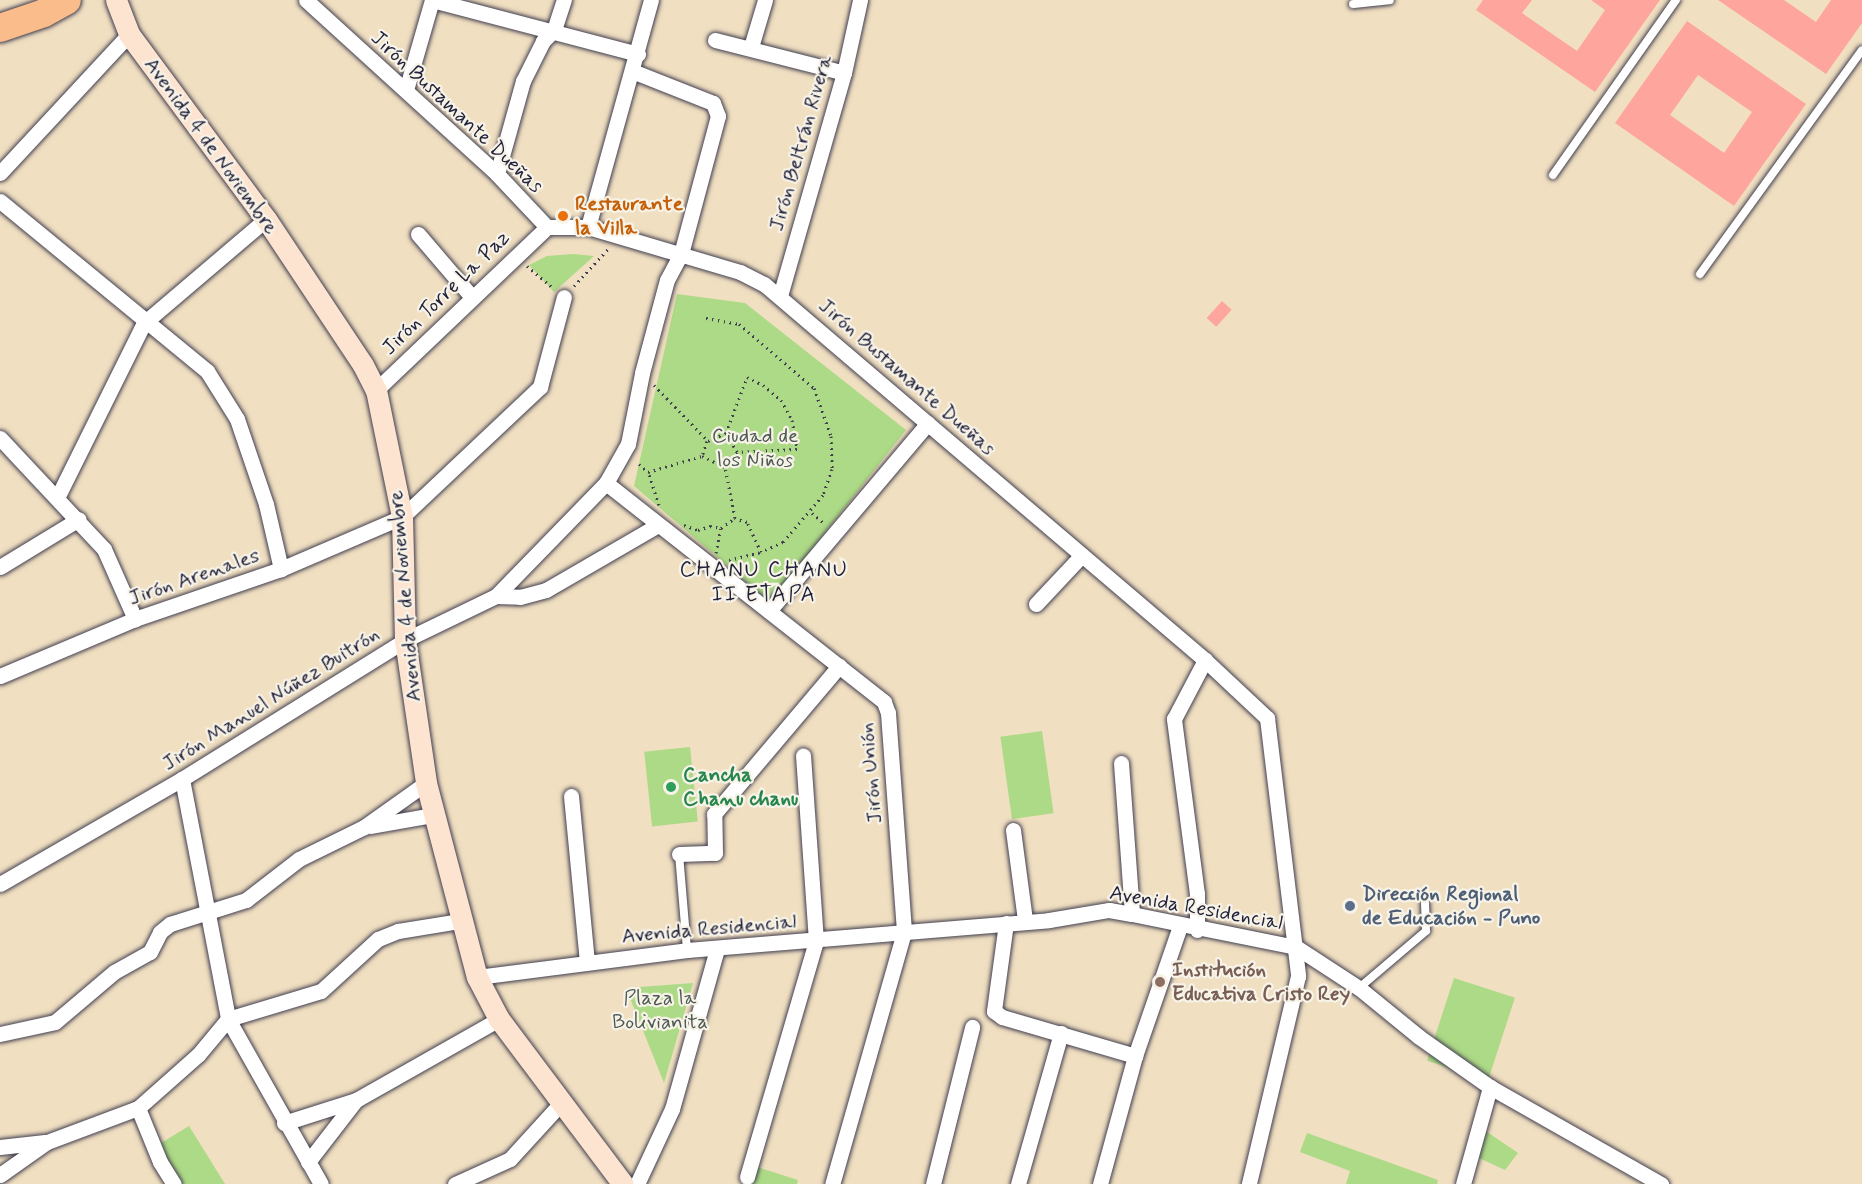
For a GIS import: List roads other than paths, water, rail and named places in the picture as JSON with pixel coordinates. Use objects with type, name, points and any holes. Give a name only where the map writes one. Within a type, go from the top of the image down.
[{"type":"highway","points":[[0,16],[28,0]]},
{"type":"highway","points":[[0,28],[44,13],[67,0]]},
{"type":"street","name":"Avenida 4 de Noviembre","points":[[116,0],[129,34],[266,219],[363,364],[375,390],[402,517],[405,640],[426,783],[460,921],[477,977],[499,1019],[563,1101],[623,1184]]},
{"type":"street","name":"Jirón Bustamante Dueñas","points":[[306,0],[497,174],[547,227],[588,227],[681,254],[740,272],[780,296],[1205,660],[1270,725],[1298,976],[1249,1184]]},
{"type":"street","points":[[406,90],[432,0],[554,30],[638,54]]},
{"type":"street","points":[[497,174],[523,81],[543,41],[554,30],[564,0]]},
{"type":"street","points":[[588,227],[638,54],[651,0]]},
{"type":"street","points":[[751,47],[765,0]]},
{"type":"street","name":"Jirón Beltrán Rivera","points":[[780,296],[844,73],[860,0]]},
{"type":"street","points":[[0,173],[129,34]]},
{"type":"street","points":[[715,40],[751,47],[844,73]]},
{"type":"street","name":"Jirón Manuel Núñez Buitrón","points":[[0,884],[182,779],[405,640],[496,596],[606,483],[628,444],[642,373],[667,280],[681,254],[718,111],[713,103],[632,71]]},
{"type":"street","points":[[0,201],[144,323],[207,371],[237,419],[266,504],[281,569]]},
{"type":"street","points":[[58,496],[144,323],[266,219]]},
{"type":"street","name":"Jirón Torre La Paz","points":[[375,390],[547,227]]},
{"type":"street","points":[[418,234],[472,297]]},
{"type":"street","points":[[402,517],[540,387],[564,297]]},
{"type":"street","points":[[770,611],[928,423]]},
{"type":"street","points":[[0,438],[80,519],[104,549],[135,620]]},
{"type":"street","name":"Jirón Unión","points":[[606,483],[660,519],[884,702],[888,713],[904,932],[832,1184]]},
{"type":"street","name":"Jirón Arenales","points":[[0,676],[135,620],[281,569],[402,517]]},
{"type":"street","points":[[0,567],[80,519]]},
{"type":"street","points":[[496,596],[520,597],[546,590],[660,519]]},
{"type":"street","points":[[1036,604],[1082,555]]},
{"type":"street","points":[[1197,930],[1197,894],[1174,719],[1205,660]]},
{"type":"street","points":[[679,854],[715,853],[714,814],[839,666]]},
{"type":"street","points":[[747,1177],[816,941],[803,755]]},
{"type":"street","points":[[1121,763],[1132,914]]},
{"type":"street","points":[[182,779],[210,911],[228,1019],[284,1123],[321,1184]]},
{"type":"street","points":[[0,1034],[55,1022],[114,972],[150,952],[160,932],[170,924],[246,900],[299,859],[364,827],[426,783]]},
{"type":"street","points":[[571,796],[587,962]]},
{"type":"street","points":[[364,827],[433,814]]},
{"type":"street","points":[[1013,830],[1025,920]]},
{"type":"street","name":"Avenida Residencial","points":[[477,977],[687,950],[816,941],[1006,923],[1108,910],[1132,914],[1197,930],[1296,947],[1359,988],[1419,1037],[1490,1087],[1661,1184]]},
{"type":"street","points":[[0,1147],[47,1142],[138,1108],[198,1055],[228,1019],[321,991],[378,939],[398,932],[460,921]]},
{"type":"street","points":[[1006,923],[994,1011],[1002,1017],[1135,1056]]},
{"type":"street","points":[[1100,1184],[1135,1056],[1179,926]]},
{"type":"street","points":[[637,1184],[672,1109],[717,949]]},
{"type":"street","points":[[284,1123],[356,1100],[499,1019]]},
{"type":"street","points":[[933,1184],[972,1027]]},
{"type":"street","points":[[1018,1184],[1061,1033]]},
{"type":"street","points":[[1463,1184],[1490,1087]]},
{"type":"street","points":[[308,1162],[356,1100]]},
{"type":"street","points":[[455,1184],[510,1159],[563,1101]]},
{"type":"street","points":[[138,1108],[160,1162],[174,1184]]},
{"type":"street","points":[[0,1175],[47,1142]]},
{"type":"lane","points":[[1353,4],[1390,0]]},
{"type":"lane","points":[[1553,175],[1676,0]]},
{"type":"lane","points":[[1700,274],[1862,50]]},
{"type":"lane","points":[[679,854],[687,950]]},
{"type":"lane","points":[[1359,988],[1426,931],[1425,903]]},
{"type":"place","name":"Restaurante la Villa","points":[[563,216]]},
{"type":"place","name":"Cancha Chanu chanu","points":[[671,787]]},
{"type":"place","name":"Dirección Regional de Educación - Puno","points":[[1350,906]]},
{"type":"place","name":"Institución Educativa Cristo Rey","points":[[1160,982]]},
{"type":"district","name":"CHANU CHANU II ETAPA","points":[[764,582]]},
{"type":"park label","name":"Ciudad de los Niños","points":[[755,448]]},
{"type":"park label","name":"Plaza la Bolivianita","points":[[660,1010]]}]
